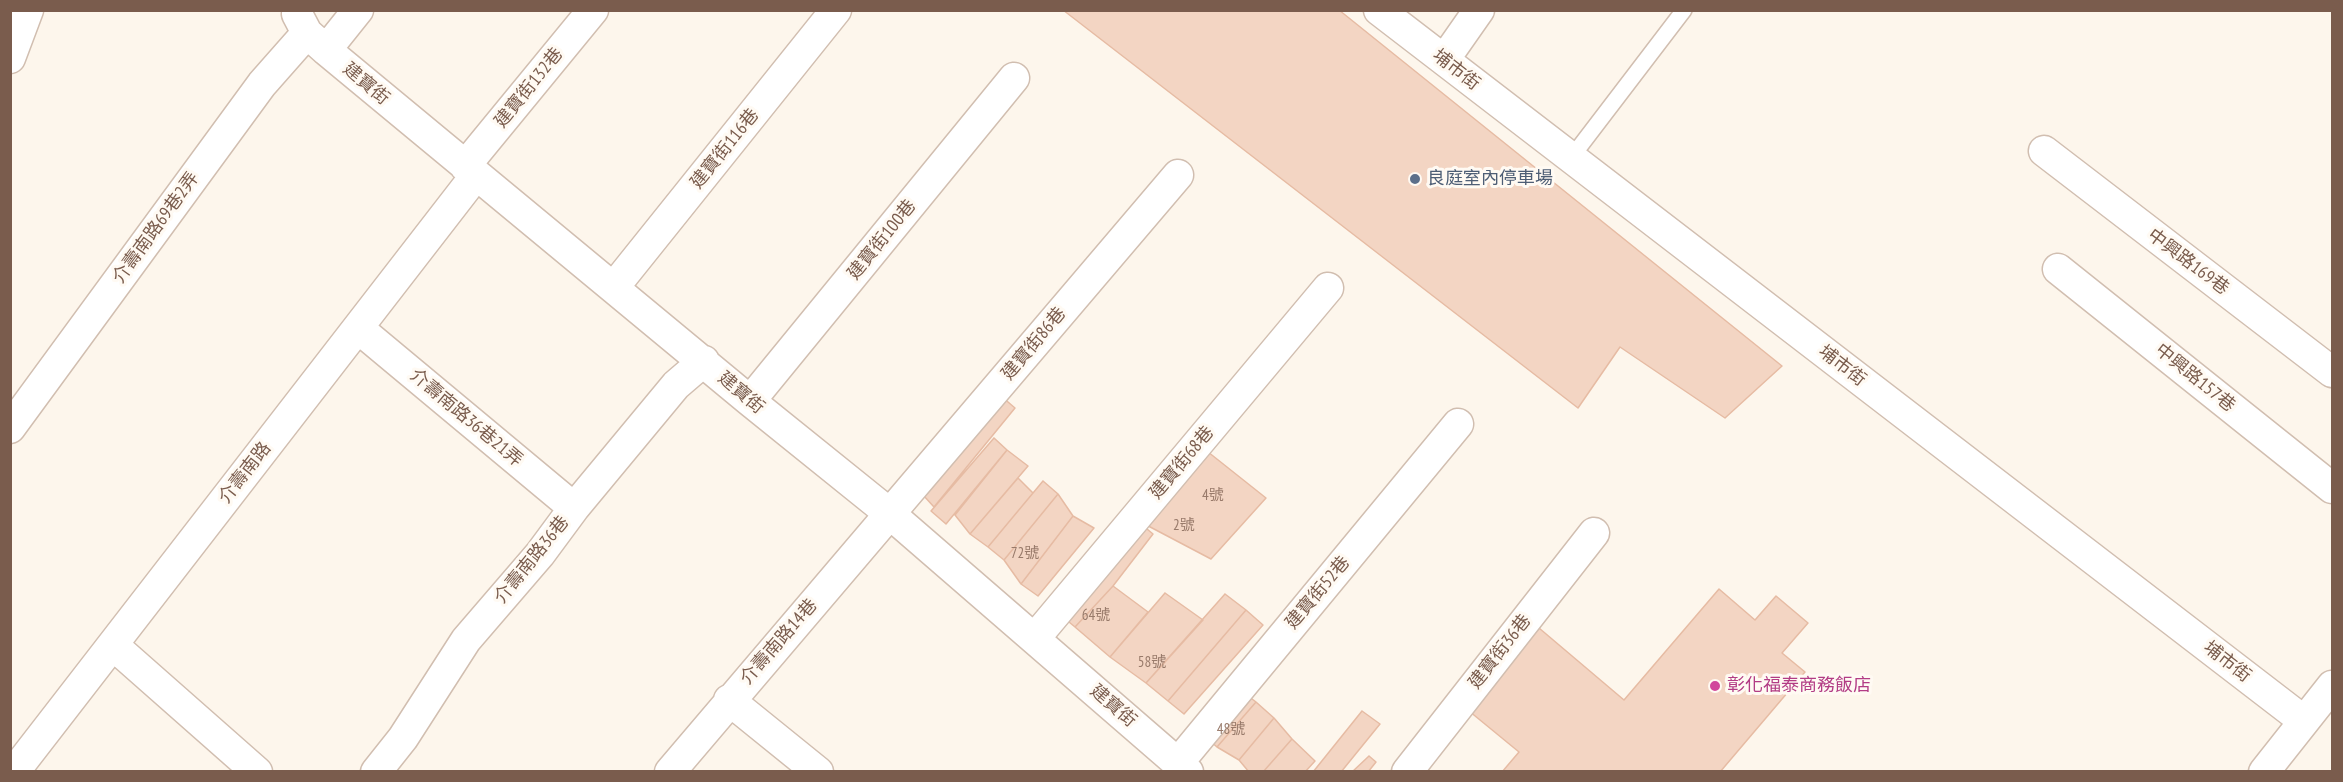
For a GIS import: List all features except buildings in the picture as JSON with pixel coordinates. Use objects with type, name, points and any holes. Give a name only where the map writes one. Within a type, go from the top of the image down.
[{"type":"street","points":[[10,58],[28,10]]},
{"type":"street","name":"介壽南路69巷2弄","points":[[10,428],[262,84],[304,23],[358,10]]},
{"type":"street","name":"建寶街132巷","points":[[470,170],[593,10]]},
{"type":"street","name":"建寶街116巷","points":[[614,287],[836,10]]},
{"type":"street","name":"埔市街","points":[[1379,10],[2304,721]]},
{"type":"street","points":[[1444,60],[1479,10]]},
{"type":"street","name":"建寶街","points":[[304,23],[470,170],[750,401],[890,513],[1183,767]]},
{"type":"street","name":"建寶街100巷","points":[[750,401],[1014,78]]},
{"type":"street","name":"中興路169巷","points":[[2044,151],[2332,372]]},
{"type":"street","name":"介壽南路","points":[[14,771],[358,328],[470,170]]},
{"type":"street","name":"建寶街86巷","points":[[890,513],[1178,175]]},
{"type":"street","name":"中興路157巷","points":[[2058,269],[2332,488]]},
{"type":"street","name":"建寶街68巷","points":[[1035,638],[1328,288]]},
{"type":"street","name":"介壽南路36巷21弄","points":[[358,328],[574,508]]},
{"type":"street","name":"介壽南路36巷","points":[[376,771],[403,738],[466,640],[540,554],[574,508],[676,385],[704,361]]},
{"type":"street","name":"建寶街52巷","points":[[1183,767],[1458,424]]},
{"type":"street","name":"介壽南路14巷","points":[[670,771],[890,513]]},
{"type":"street","name":"建寶街36巷","points":[[1407,771],[1594,533]]},
{"type":"street","points":[[112,645],[257,771]]},
{"type":"street","points":[[2264,771],[2332,686]]},
{"type":"street","points":[[729,700],[818,771]]},
{"type":"lane","points":[[1571,158],[1684,10]]},
{"type":"place","name":"良庭室內停車場","points":[[1415,179]]},
{"type":"place","name":"彰化福泰商務飯店","points":[[1715,686]]}]
